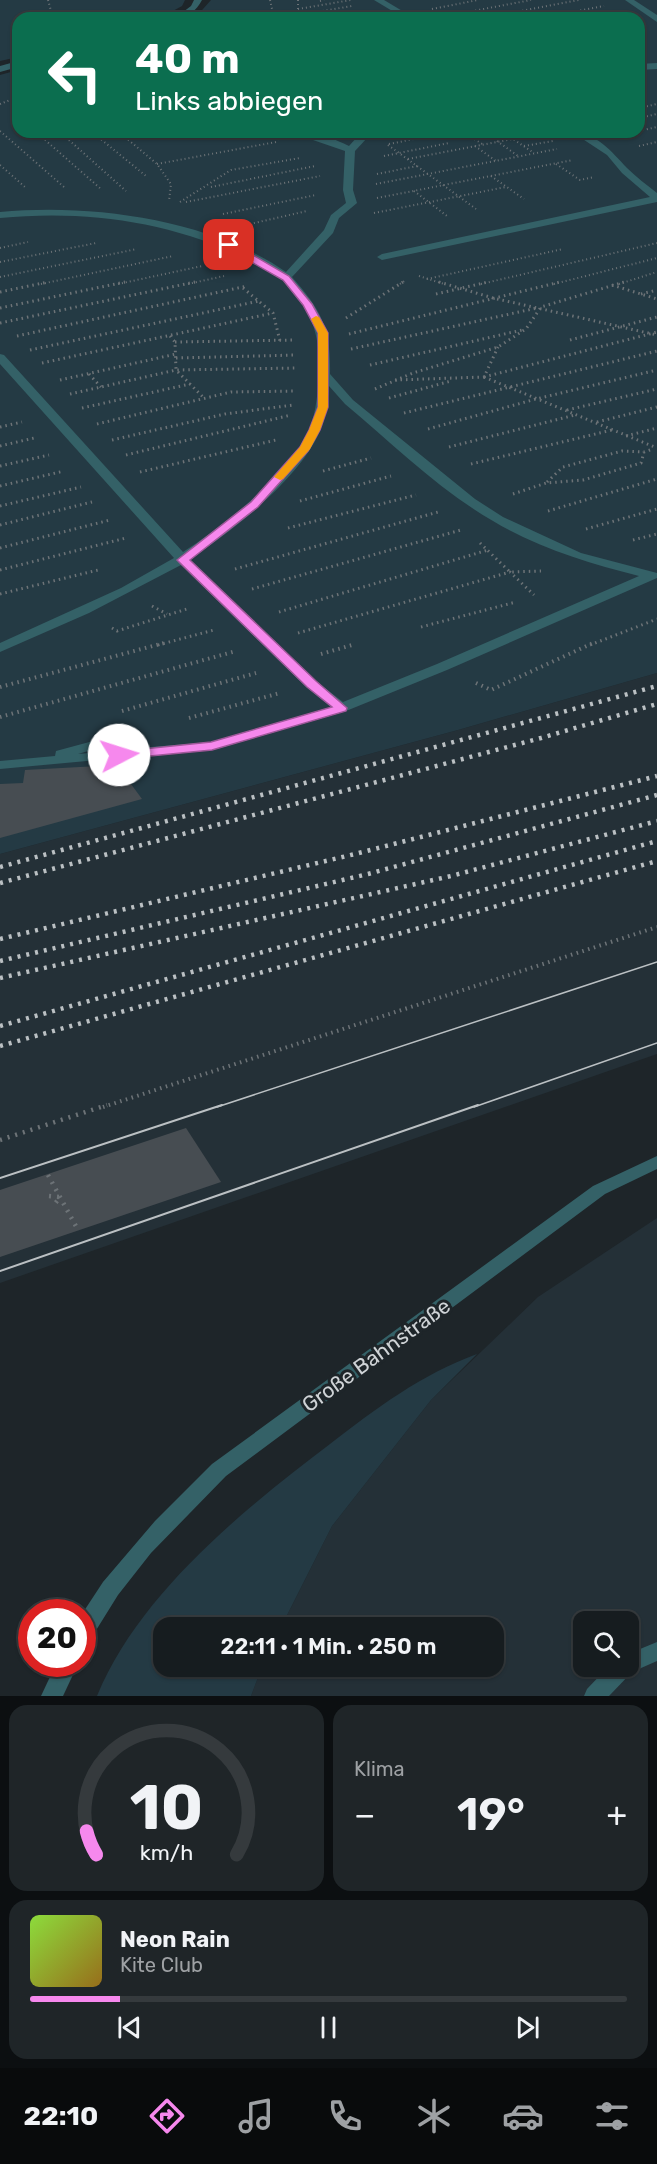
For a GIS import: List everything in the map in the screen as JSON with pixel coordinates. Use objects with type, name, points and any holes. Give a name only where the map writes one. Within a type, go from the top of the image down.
[{"type":"street","points":[[188,12],[194,8],[198,0]]},
{"type":"street","points":[[379,1],[399,12]]},
{"type":"street","points":[[630,1],[657,19]]},
{"type":"street","points":[[286,278],[329,231],[335,217],[352,202],[350,171],[363,138]]},
{"type":"street","points":[[586,138],[610,153],[625,171],[657,198]]},
{"type":"street","points":[[318,140],[329,141],[350,171]]},
{"type":"street","points":[[382,257],[657,198]]},
{"type":"street","points":[[0,215],[42,213],[96,215],[138,220],[202,235],[229,245],[269,266],[286,278],[307,304],[323,337],[324,355],[323,395],[315,430],[304,449],[255,504],[183,560],[84,611],[0,648]]},
{"type":"street","points":[[0,357],[183,560],[311,684],[341,708]]},
{"type":"street","points":[[324,371],[353,405],[408,453],[475,504],[507,524],[577,556],[653,575]]},
{"type":"street","points":[[0,765],[24,764],[119,738],[119,755],[212,746],[341,708],[442,667],[653,575]]},
{"type":"street","name":"Große Bahnstraße","points":[[96,1613],[119,1578],[168,1518],[219,1470],[599,1190],[657,1162]]},
{"type":"street","points":[[639,1659],[657,1651]]},
{"type":"street","points":[[52,1696],[61,1677]]},
{"type":"street","points":[[595,1696],[613,1677]]},
{"type":"path","points":[[303,0],[298,0],[298,9],[351,0]]},
{"type":"path","points":[[468,12],[531,0]]},
{"type":"path","points":[[515,12],[579,0]]},
{"type":"path","points":[[320,12],[379,1]]},
{"type":"path","points":[[572,12],[630,1]]},
{"type":"path","points":[[0,131],[96,215]]},
{"type":"path","points":[[43,138],[138,220]]},
{"type":"path","points":[[67,138],[165,225]]},
{"type":"path","points":[[99,138],[146,176]]},
{"type":"path","points":[[125,138],[157,164],[171,184],[168,206],[350,171]]},
{"type":"path","points":[[157,164],[276,142],[279,138]]},
{"type":"path","points":[[417,138],[387,144],[506,231]]},
{"type":"path","points":[[473,138],[483,144]]},
{"type":"path","points":[[407,159],[513,139],[534,153]]},
{"type":"path","points":[[497,141],[519,156]]},
{"type":"path","points":[[524,146],[553,141]]},
{"type":"path","points":[[629,148],[657,142]]},
{"type":"path","points":[[223,214],[399,153],[449,143]]},
{"type":"path","points":[[474,146],[496,161]]},
{"type":"path","points":[[174,205],[207,187],[231,170],[428,174],[561,148]]},
{"type":"path","points":[[202,235],[352,202],[610,153]]},
{"type":"path","points":[[207,187],[417,166]]},
{"type":"path","points":[[352,202],[356,217],[507,187]]},
{"type":"path","points":[[414,191],[453,220]]},
{"type":"path","points":[[0,262],[106,241]]},
{"type":"path","points":[[436,294],[657,243]]},
{"type":"path","points":[[0,292],[229,245]]},
{"type":"path","points":[[0,277],[146,247]]},
{"type":"path","points":[[426,279],[565,248]]},
{"type":"path","points":[[0,308],[249,256]]},
{"type":"path","points":[[175,342],[280,341],[323,337],[657,258]]},
{"type":"path","points":[[0,323],[269,266]]},
{"type":"path","points":[[27,387],[176,356],[324,355],[540,307],[657,272]]},
{"type":"path","points":[[323,337],[415,275],[458,290],[540,307],[617,327],[657,334]]},
{"type":"path","points":[[12,337],[286,278]]},
{"type":"path","points":[[612,284],[657,299]]},
{"type":"path","points":[[243,287],[273,313],[280,341]]},
{"type":"path","points":[[641,294],[657,290]]},
{"type":"path","points":[[22,351],[259,301]]},
{"type":"path","points":[[353,405],[392,381],[498,347],[526,329],[540,307]]},
{"type":"path","points":[[11,369],[273,313]]},
{"type":"path","points":[[570,340],[657,317]]},
{"type":"path","points":[[370,365],[526,329]]},
{"type":"path","points":[[392,381],[457,380],[484,377],[649,334]]},
{"type":"path","points":[[169,335],[175,342],[176,370],[204,398]]},
{"type":"path","points":[[484,377],[498,347]]},
{"type":"path","points":[[372,421],[657,351]]},
{"type":"path","points":[[39,400],[176,370],[324,371]]},
{"type":"path","points":[[392,439],[536,399],[657,370]]},
{"type":"path","points":[[88,374],[101,387]]},
{"type":"path","points":[[484,377],[656,448]]},
{"type":"path","points":[[353,405],[457,380]]},
{"type":"path","points":[[0,427],[190,384]]},
{"type":"path","points":[[566,411],[657,389]]},
{"type":"path","points":[[0,446],[231,392],[323,395]]},
{"type":"path","points":[[225,414],[323,395]]},
{"type":"path","points":[[595,422],[657,407]]},
{"type":"path","points":[[0,486],[292,415]]},
{"type":"path","points":[[290,465],[322,471],[576,415]]},
{"type":"path","points":[[626,436],[657,428]]},
{"type":"path","points":[[0,506],[315,430]]},
{"type":"path","points":[[255,504],[294,502],[612,430]]},
{"type":"path","points":[[546,483],[563,467],[622,451],[644,452],[656,448]]},
{"type":"path","points":[[202,579],[546,483],[583,480],[641,463],[644,452]]},
{"type":"path","points":[[507,524],[657,479]]},
{"type":"path","points":[[288,528],[452,486]]},
{"type":"path","points":[[0,525],[124,495]]},
{"type":"path","points":[[545,540],[657,509]]},
{"type":"path","points":[[0,548],[140,513]]},
{"type":"path","points":[[84,611],[117,631],[222,598],[465,529]]},
{"type":"path","points":[[0,570],[156,531]]},
{"type":"path","points":[[0,687],[247,621],[488,550]]},
{"type":"path","points":[[0,594],[105,568]]},
{"type":"path","points":[[421,627],[536,596],[510,573]]},
{"type":"path","points":[[543,668],[614,634],[657,619]]},
{"type":"path","points":[[111,714],[290,663]]},
{"type":"path","points":[[187,719],[311,684]]},
{"type":"path","points":[[0,1140],[657,927]]},
{"type":"path","points":[[48,1175],[78,1230]]},
{"type":"path","points":[[49,1196],[60,1197]]},
{"type":"path","points":[[54,1205],[60,1197]]},
{"type":"shaded area","points":[[0,0],[185,0],[182,6],[171,12],[12,12],[12,58],[0,61]]},
{"type":"shaded area","points":[[211,0],[657,0],[657,673],[458,730],[0,854],[0,75],[12,72],[12,138],[645,138],[645,12],[200,12]]},
{"type":"shaded area","points":[[657,673],[657,1054],[0,1283],[0,854],[458,730]]},
{"type":"shaded area","points":[[657,1218],[657,1696],[251,1696],[258,1677],[504,1677],[504,1617],[286,1617],[332,1526],[431,1400],[538,1297]]},
{"type":"shaded area","points":[[477,1354],[431,1400],[332,1526],[286,1617],[153,1617],[153,1677],[258,1677],[251,1696],[97,1696],[116,1659],[139,1623],[166,1589],[229,1526],[382,1405],[418,1382]]},
{"type":"building","points":[[117,765],[142,799],[0,838],[0,784],[23,783],[25,770]]},
{"type":"building","points":[[186,1128],[221,1182],[0,1257],[0,1190]]},
{"type":"tram line","points":[[217,1107],[657,962]]},
{"type":"tram line","points":[[474,1107],[657,1043]]},
{"type":"tram line","points":[[0,1178],[222,1105]]},
{"type":"tram line","points":[[0,1271],[478,1105]]},
{"type":"railway","points":[[0,867],[657,686]]},
{"type":"railway","points":[[0,883],[541,738],[657,704]]},
{"type":"railway","points":[[0,939],[355,854],[657,776]]},
{"type":"railway","points":[[0,961],[368,874],[657,795]]},
{"type":"railway","points":[[0,978],[451,876],[657,821]]},
{"type":"railway","points":[[0,1026],[657,841]]},
{"type":"railway","points":[[0,1046],[657,861]]},
{"type":"slow traffic","points":[[280,477],[304,449],[315,430],[323,407],[325,368],[323,333],[316,319]]},
{"type":"route","points":[[119,755],[212,746],[341,708],[311,684],[183,560],[255,504],[304,449],[315,430],[323,407],[325,368],[323,333],[307,304],[286,278],[269,266],[229,245]]}]
